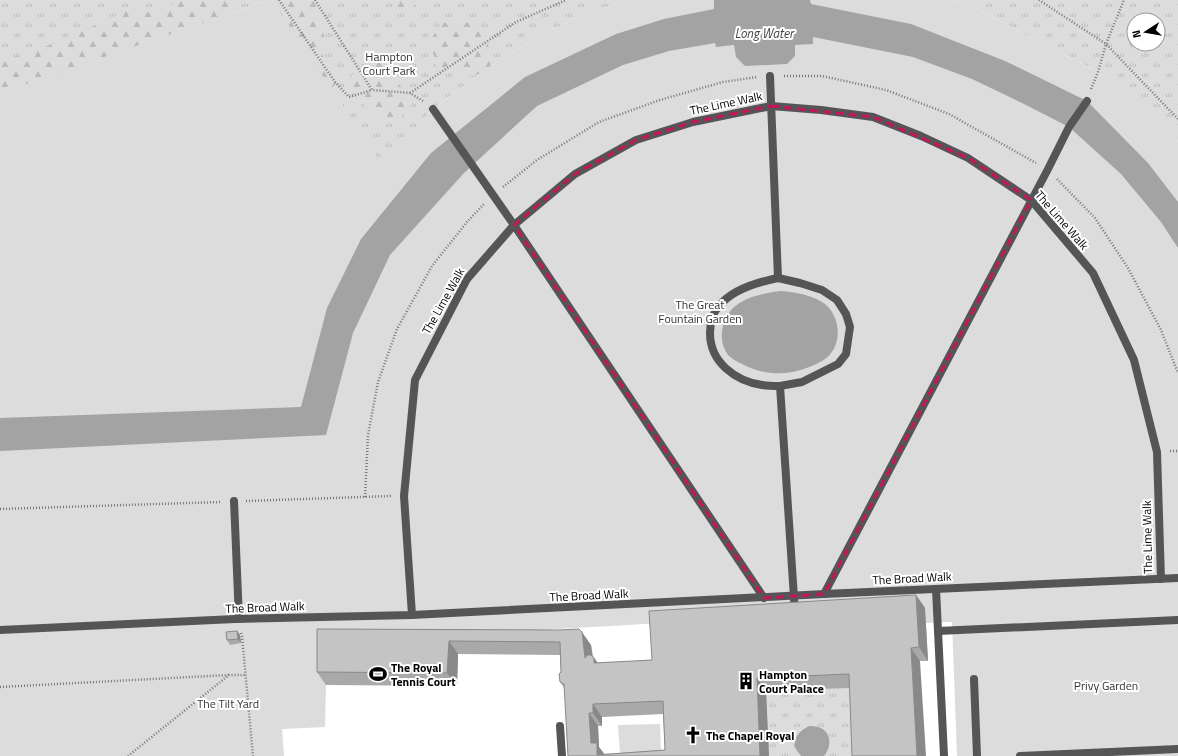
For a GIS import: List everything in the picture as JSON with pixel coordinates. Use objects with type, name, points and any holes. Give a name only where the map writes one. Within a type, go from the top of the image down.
[{"type":"street","points":[[770,76],[778,278]]},
{"type":"street","points":[[824,594],[1048,170],[1069,127],[1087,101]]},
{"type":"street","name":"The Lime Walk","points":[[412,615],[404,496],[415,380],[467,279],[514,225],[575,174],[636,140],[693,122],[771,106],[821,110],[873,117],[921,136],[968,158],[1031,200],[1092,273],[1134,360],[1157,452],[1161,579]]},
{"type":"street","points":[[433,109],[514,225],[764,598]]},
{"type":"street","points":[[778,278],[822,290],[837,300],[846,314],[850,327],[846,354],[838,364],[802,382],[780,386],[761,385],[741,379],[729,371],[721,363],[714,354],[710,341],[712,319],[720,305],[735,292],[759,282],[778,278]]},
{"type":"street","points":[[780,386],[796,616]]},
{"type":"street","points":[[234,501],[240,619]]},
{"type":"street","name":"The Broad Walk","points":[[0,630],[240,619],[412,615],[1178,578]]},
{"type":"street","points":[[936,589],[944,756]]},
{"type":"street","points":[[938,631],[1178,620]]},
{"type":"street","points":[[974,679],[977,756]]},
{"type":"street","points":[[560,726],[562,756]]},
{"type":"street","points":[[1020,756],[1178,749]]},
{"type":"path","points":[[279,0],[335,82],[349,97],[372,90],[410,93],[433,109]]},
{"type":"path","points":[[315,0],[372,90]]},
{"type":"path","points":[[410,93],[516,22],[566,0]]},
{"type":"path","points":[[1039,0],[1106,44],[1178,119]]},
{"type":"path","points":[[1087,101],[1098,72],[1106,44],[1124,0]]},
{"type":"path","points":[[365,497],[368,435],[378,382],[397,329],[432,266],[467,222],[493,195],[537,160],[599,122],[660,100],[723,82],[770,76],[822,76],[886,90],[949,114],[1048,170],[1095,218],[1128,268],[1161,330],[1178,373]]},
{"type":"path","points":[[0,510],[404,496]]},
{"type":"path","points":[[243,648],[253,756]]},
{"type":"path","points":[[0,687],[245,674]]},
{"type":"path","points":[[128,756],[230,675]]},
{"type":"highlighted area","points":[[771,106],[873,117],[968,158],[1031,200],[824,594],[764,598],[514,225],[575,174],[636,140],[693,122]]},
{"type":"green space","points":[[0,0],[268,0],[0,93]]},
{"type":"green space","points":[[181,0],[231,0],[230,21],[0,108],[0,62],[50,45],[134,8],[154,14]]},
{"type":"green space","name":"The Great Fountain Garden","points":[[268,0],[272,0],[381,163],[433,109],[488,68],[536,38],[580,16],[627,0],[952,0],[969,5],[1098,72],[1178,142],[1178,756],[957,756],[952,622],[926,623],[925,608],[327,642],[325,727],[282,729],[284,756],[0,756],[0,93]]},
{"type":"green space","name":"Hampton Court Park","points":[[272,0],[627,0],[580,16],[536,38],[488,68],[433,109],[381,164]]},
{"type":"green space","points":[[288,0],[331,0],[317,15],[327,44],[319,49],[338,81],[329,92],[280,25],[280,9]]},
{"type":"green space","points":[[394,0],[421,0],[402,14]]},
{"type":"green space","points":[[952,0],[1178,0],[1178,142],[1098,72],[969,5]]},
{"type":"green space","points":[[466,22],[481,30],[491,52],[490,72],[465,77],[458,65],[437,68],[430,41],[441,23]]},
{"type":"green space","points":[[372,58],[389,69],[406,94],[411,106],[397,121],[374,118],[352,90],[352,75]]},
{"type":"green space","points":[[858,687],[861,756],[769,756],[766,691]]},
{"type":"green space","points":[[660,724],[661,751],[620,753],[618,725]]},
{"type":"water","name":"Long Water","points":[[714,0],[810,0],[811,4],[911,24],[1005,61],[1087,101],[1148,163],[1178,202],[1178,248],[1161,222],[1121,174],[1069,127],[972,79],[913,57],[813,37],[813,44],[795,45],[795,56],[787,64],[745,66],[736,57],[734,45],[716,47],[715,43],[669,51],[623,65],[537,106],[464,173],[390,255],[353,333],[326,435],[0,451],[0,418],[301,407],[327,308],[361,239],[431,153],[525,77],[616,34],[664,19],[714,9]]},
{"type":"water","points":[[781,291],[809,296],[825,304],[831,310],[835,317],[838,333],[834,349],[829,356],[813,366],[793,372],[783,373],[764,372],[742,364],[731,358],[725,350],[722,338],[724,321],[729,313],[735,306],[752,297]]},
{"type":"water","points":[[809,726],[823,729],[828,736],[829,744],[827,752],[824,756],[801,756],[795,748],[796,737]]},
{"type":"building","name":"Hampton Court Palace","points":[[916,595],[919,647],[911,648],[917,756],[852,756],[849,674],[757,678],[760,756],[568,756],[564,684],[560,682],[559,674],[561,672],[560,642],[449,641],[447,673],[317,672],[317,629],[579,629],[582,632],[585,658],[587,655],[591,655],[594,658],[594,663],[652,660],[649,611]],"holes":[[[663,701],[665,750],[597,755],[597,743],[591,743],[589,713],[593,713],[593,704]]]},
{"type":"building","points":[[237,631],[238,639],[227,640],[226,632]]},
{"type":"place","name":"The Royal Tennis Court","points":[[378,674]]},
{"type":"place","name":"Hampton Court Palace","points":[[746,681]]},
{"type":"place","name":"The Chapel Royal","points":[[693,735]]},
{"type":"park label","name":"Privy Garden","points":[[1106,685]]},
{"type":"park label","name":"The Tilt Yard","points":[[228,703]]}]
